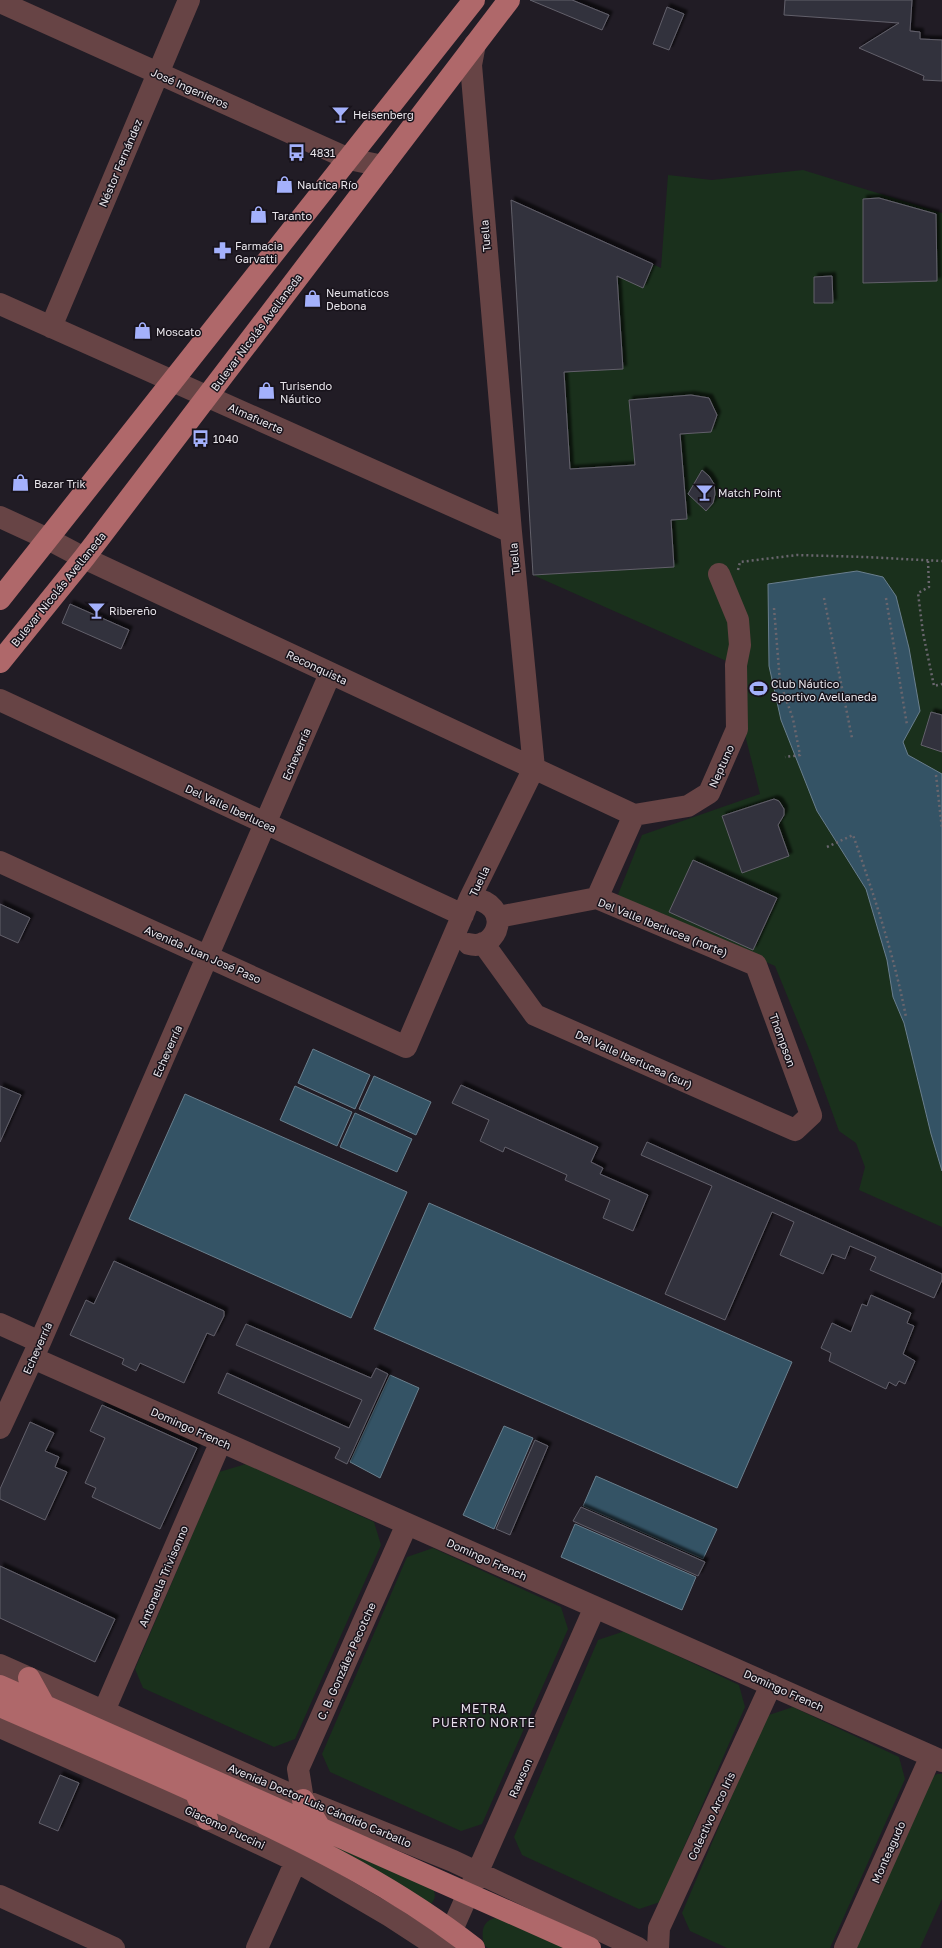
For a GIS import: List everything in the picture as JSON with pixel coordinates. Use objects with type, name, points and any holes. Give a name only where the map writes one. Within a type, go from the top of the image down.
[{"type":"main road","points":[[0,599],[474,0]]},
{"type":"main road","name":"Bulevar Nicolás Avellaneda","points":[[0,662],[84,558],[208,397],[509,0]]},
{"type":"main road","points":[[29,1678],[45,1707]]},
{"type":"main road","name":"Avenida Doctor Luis Cándido Carballo","points":[[0,1686],[590,1948]]},
{"type":"main road","points":[[0,1706],[195,1791],[309,1844],[382,1886],[448,1939],[474,1948]]},
{"type":"main road","points":[[195,1791],[207,1818]]},
{"type":"main road","points":[[303,1800],[320,1828]]},
{"type":"street","name":"Néstor Fernández","points":[[51,327],[189,0]]},
{"type":"street","name":"José Ingenieros","points":[[0,2],[349,159],[383,166]]},
{"type":"street","name":"Tuella","points":[[406,1047],[463,916],[534,768],[511,532],[471,65],[475,44]]},
{"type":"street","name":"Almafuerte","points":[[0,304],[511,532]]},
{"type":"street","name":"Reconquista","points":[[0,517],[48,538],[84,558],[330,674],[634,815]]},
{"type":"street","name":"Neptuno","points":[[634,815],[688,806],[709,793],[737,729],[736,665],[740,645],[738,620],[719,574]]},
{"type":"street","name":"Echeverría","points":[[0,1428],[36,1350],[330,674]]},
{"type":"street","name":"Del Valle Iberlucea","points":[[0,700],[463,916]]},
{"type":"street","points":[[597,898],[634,815]]},
{"type":"street","name":"Avenida Juan José Paso","points":[[0,862],[406,1047]]},
{"type":"street","name":"Del Valle Iberlucea (norte)","points":[[498,917],[597,898],[756,965]]},
{"type":"street","name":"Del Valle Iberlucea","points":[[483,943],[473,945],[462,942],[463,916],[483,899],[493,906],[498,917]]},
{"type":"street","points":[[483,943],[495,933],[498,917]]},
{"type":"street","name":"Del Valle Iberlucea (sur)","points":[[483,943],[535,1015],[795,1130],[811,1115]]},
{"type":"street","name":"Thompson","points":[[756,965],[811,1115]]},
{"type":"street","name":"Domingo French","points":[[0,1324],[36,1350],[221,1441],[936,1758]]},
{"type":"street","name":"Antonella Trivisonno","points":[[104,1711],[221,1441]]},
{"type":"street","name":"C. B. González Pecotche","points":[[303,1800],[298,1769],[407,1524]]},
{"type":"street","name":"Rawson","points":[[448,1939],[596,1607]]},
{"type":"street","name":"Avenida Doctor Luis Cándido Carballo","points":[[0,1665],[303,1800],[478,1872],[638,1948]]},
{"type":"street","name":"Colectivo Arco Iris","points":[[658,1948],[659,1928],[772,1685]]},
{"type":"street","name":"Giacomo Puccini","points":[[0,1727],[207,1818],[296,1861],[390,1916],[438,1948]]},
{"type":"street","name":"Monteagudo","points":[[845,1948],[936,1758]]},
{"type":"street","points":[[257,1948],[296,1861]]},
{"type":"street","points":[[0,1896],[114,1948]]},
{"type":"path","points":[[719,574],[738,572],[740,562],[797,556],[865,557],[942,562]]},
{"type":"path","points":[[928,561],[929,587],[918,593],[934,686],[942,684]]},
{"type":"path","points":[[824,598],[852,738]]},
{"type":"path","points":[[886,598],[907,725]]},
{"type":"path","points":[[774,608],[780,682],[793,719],[800,755],[785,757]]},
{"type":"path","points":[[936,775],[942,829]]},
{"type":"path","points":[[827,847],[853,835],[895,966],[906,1017]]},
{"type":"green space","name":"Club Náutico Sportivo Avellaneda","points":[[803,170],[942,213],[942,774],[908,755],[903,742],[920,711],[909,648],[896,596],[857,571],[768,584],[769,666],[817,811],[866,889],[887,960],[893,997],[904,1023],[931,1134],[942,1171],[942,1227],[859,1190],[865,1167],[856,1143],[839,1131],[811,1054],[775,966],[617,897],[642,835],[760,794],[743,727],[740,667],[533,575],[511,200],[661,268],[668,175],[712,180]]},
{"type":"green space","points":[[246,1464],[374,1522],[381,1545],[295,1739],[274,1747],[143,1688],[135,1669],[219,1472]]},
{"type":"green space","points":[[433,1548],[561,1607],[568,1629],[482,1824],[461,1831],[330,1772],[322,1754],[407,1557]]},
{"type":"green space","points":[[625,1631],[739,1685],[745,1707],[660,1902],[639,1909],[522,1855],[514,1837],[598,1640]]},
{"type":"green space","points":[[0,1689],[432,1887],[435,1898],[431,1904]]},
{"type":"green space","points":[[793,1707],[899,1757],[905,1779],[830,1948],[727,1948],[690,1931],[682,1913],[766,1716]]},
{"type":"green space","points":[[937,1774],[942,1774],[942,1899],[920,1948],[853,1948],[927,1780]]},
{"type":"green space","points":[[502,1917],[569,1948],[488,1948],[484,1945],[483,1929],[487,1922],[491,1919]]},
{"type":"water","points":[[857,571],[883,577],[896,596],[909,648],[920,711],[903,742],[908,755],[942,774],[942,1171],[931,1134],[904,1023],[893,997],[887,960],[866,889],[817,811],[781,720],[769,666],[768,584]]},
{"type":"water","points":[[313,1049],[370,1075],[355,1109],[298,1083]]},
{"type":"water","points":[[374,1076],[431,1102],[416,1135],[359,1109]]},
{"type":"water","points":[[295,1086],[352,1112],[337,1146],[280,1120]]},
{"type":"water","points":[[185,1094],[407,1192],[351,1318],[129,1219]]},
{"type":"water","points":[[355,1113],[412,1139],[397,1172],[340,1147]]},
{"type":"water","points":[[429,1203],[792,1362],[737,1488],[374,1329]]},
{"type":"water","points":[[390,1375],[419,1388],[380,1478],[350,1462]]},
{"type":"water","points":[[504,1426],[533,1438],[494,1529],[463,1515]]},
{"type":"water","points":[[596,1476],[717,1529],[703,1559],[583,1506]]},
{"type":"water","points":[[575,1524],[696,1577],[682,1610],[561,1557]]},
{"type":"building","points":[[530,0],[572,0],[609,15],[602,30]]},
{"type":"building","points":[[785,0],[912,0],[910,31],[920,32],[920,39],[942,40],[942,81],[923,80],[924,76],[859,48],[899,23],[784,15]]},
{"type":"building","points":[[667,7],[684,14],[669,50],[653,44]]},
{"type":"building","points":[[879,198],[936,214],[937,281],[863,283],[863,199]]},
{"type":"building","points":[[511,200],[653,264],[643,288],[617,276],[623,369],[564,372],[570,469],[635,465],[629,400],[691,395],[709,398],[717,415],[711,432],[680,434],[687,519],[671,520],[674,567],[533,575]]},
{"type":"building","points":[[832,276],[833,303],[814,303],[814,277]]},
{"type":"building","points":[[702,470],[709,476],[714,484],[715,494],[713,503],[706,511],[688,494]]},
{"type":"building","points":[[70,604],[129,630],[121,649],[62,623]]},
{"type":"building","points":[[931,712],[942,715],[942,752],[921,745]]},
{"type":"building","points":[[774,799],[779,801],[784,809],[784,815],[778,825],[789,856],[742,873],[722,816]]},
{"type":"building","points":[[693,860],[777,898],[753,950],[669,912]]},
{"type":"building","points":[[0,904],[30,918],[18,943],[0,935]]},
{"type":"building","points":[[461,1085],[598,1147],[591,1162],[603,1168],[600,1174],[648,1195],[633,1231],[603,1218],[610,1200],[565,1180],[567,1175],[505,1147],[503,1152],[480,1141],[489,1120],[452,1103]]},
{"type":"building","points":[[0,1086],[21,1095],[0,1142]]},
{"type":"building","points":[[647,1142],[942,1274],[942,1280],[934,1298],[870,1270],[876,1257],[850,1246],[845,1259],[832,1254],[823,1274],[780,1255],[794,1222],[772,1212],[725,1320],[665,1294],[712,1186],[641,1155]]},
{"type":"building","points":[[114,1261],[224,1311],[224,1316],[214,1336],[207,1333],[184,1383],[140,1363],[136,1371],[122,1364],[124,1359],[70,1335],[86,1300],[94,1304]]},
{"type":"building","points":[[871,1295],[911,1313],[907,1323],[914,1326],[903,1354],[915,1361],[905,1384],[899,1381],[896,1386],[889,1382],[886,1389],[829,1361],[831,1353],[821,1348],[832,1323],[851,1332],[862,1304],[867,1306]]},
{"type":"building","points":[[246,1324],[371,1378],[376,1368],[388,1374],[347,1464],[335,1458],[340,1448],[218,1393],[227,1373],[349,1428],[362,1400],[236,1345]]},
{"type":"building","points":[[102,1405],[197,1448],[160,1529],[92,1497],[96,1488],[85,1483],[105,1438],[90,1431]]},
{"type":"building","points":[[30,1422],[54,1433],[45,1451],[59,1457],[55,1467],[67,1472],[45,1520],[0,1499],[0,1489]]},
{"type":"building","points":[[535,1440],[548,1446],[510,1535],[496,1529]]},
{"type":"building","points":[[581,1507],[705,1562],[698,1576],[573,1521]]},
{"type":"building","points":[[0,1566],[115,1619],[95,1662],[0,1618]]},
{"type":"building","points":[[60,1775],[79,1783],[58,1831],[39,1823]]},
{"type":"place","name":"Heisenberg","points":[[340,114]]},
{"type":"place","name":"4831","points":[[297,152]]},
{"type":"place","name":"Nautica Río","points":[[284,184]]},
{"type":"place","name":"Taranto","points":[[259,215]]},
{"type":"place","name":"Farmacia Garvatti","points":[[222,251]]},
{"type":"place","name":"Neumaticos Debona","points":[[313,298]]},
{"type":"place","name":"Moscato","points":[[143,331]]},
{"type":"place","name":"Turisendo Náutico","points":[[267,391]]},
{"type":"place","name":"1040","points":[[200,438]]},
{"type":"place","name":"Bazar Trik","points":[[21,483]]},
{"type":"place","name":"Match Point","points":[[705,492]]},
{"type":"place","name":"Ribereño","points":[[96,610]]},
{"type":"place","name":"Club Náutico Sportivo Avellaneda","points":[[758,689]]},
{"type":"district","name":"METRA PUERTO NORTE","points":[[484,1715]]}]
